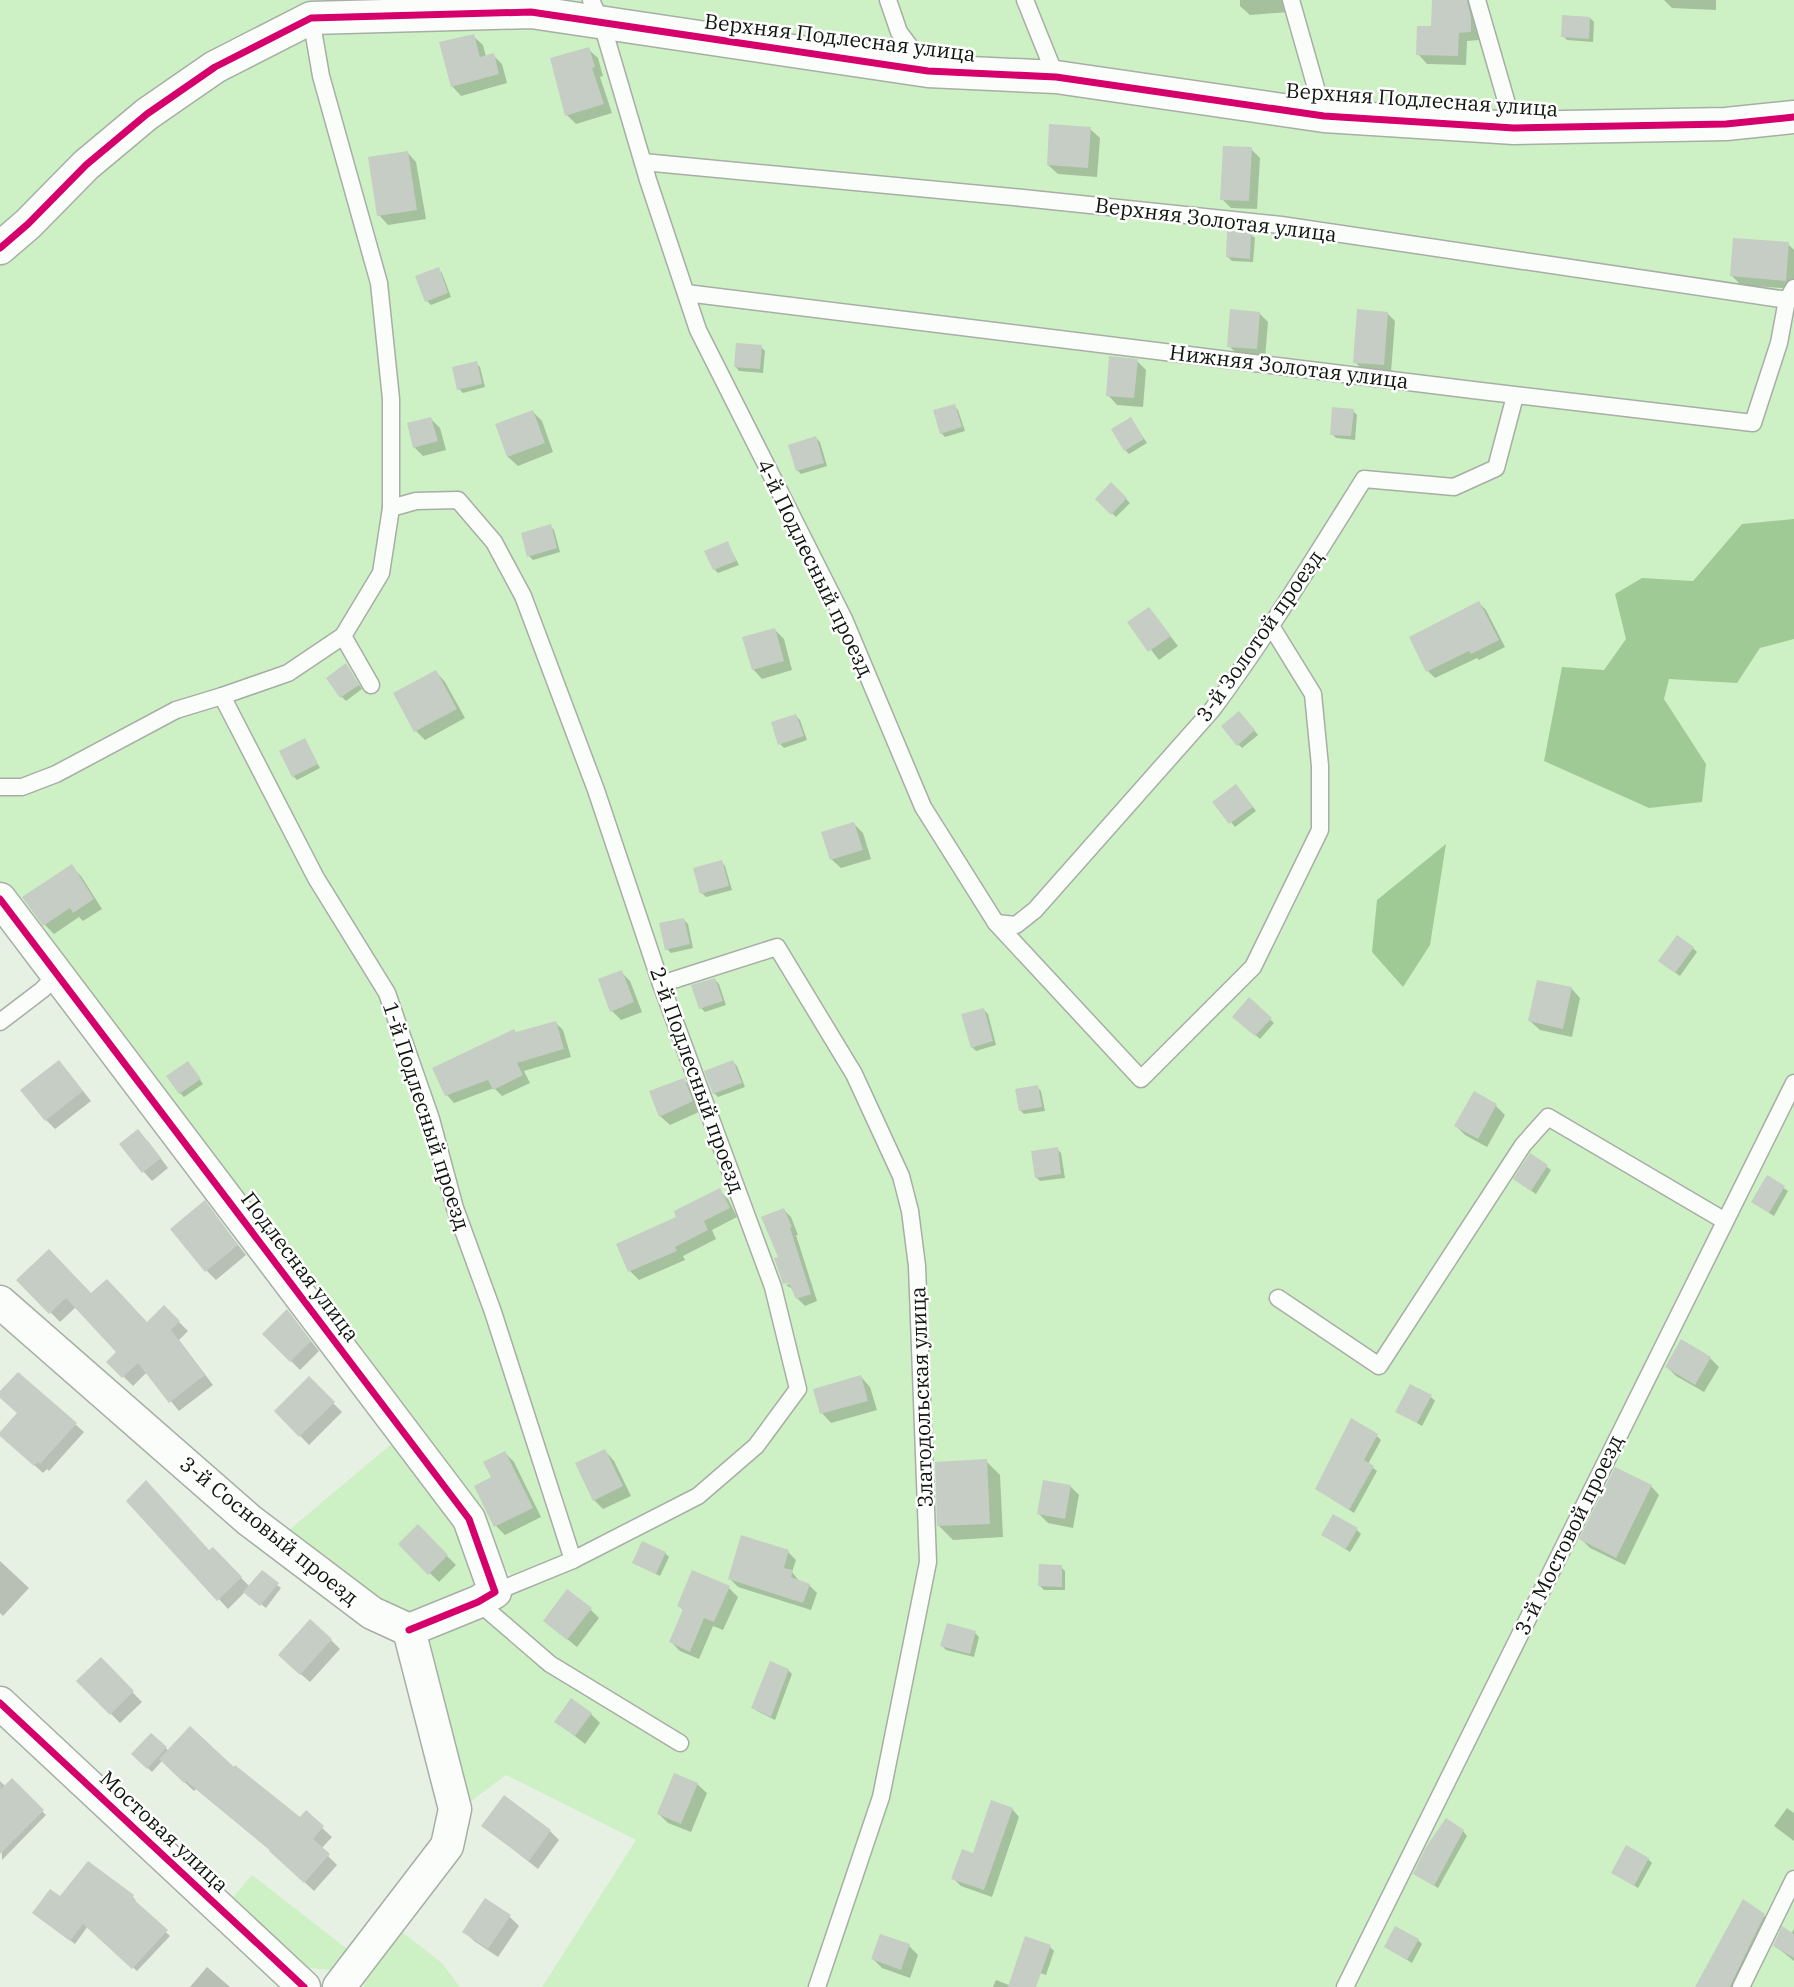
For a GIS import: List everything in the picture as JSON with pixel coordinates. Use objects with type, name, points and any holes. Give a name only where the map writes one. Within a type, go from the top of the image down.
[{"type":"street","name":"Верхняя Подлесная улица","points":[[0,248],[86,165],[147,114],[215,67],[311,18],[596,12],[928,71],[1056,77],[1324,116],[1514,128],[1726,124],[1794,117]]},
{"type":"street","name":"Подлесная улица","points":[[0,899],[470,1518],[486,1597]]},
{"type":"street","name":"3-й Сосновый проезд","points":[[0,1302],[249,1520],[372,1613],[409,1630]]},
{"type":"street","points":[[339,1987],[447,1846],[455,1809],[409,1630],[486,1597]]},
{"type":"street","name":"Мостовая улица","points":[[0,1703],[304,1987]]},
{"type":"lane","points":[[888,0],[899,32],[928,71]]},
{"type":"lane","points":[[1025,0],[1056,77]]},
{"type":"lane","points":[[1292,0],[1324,116]]},
{"type":"lane","points":[[1477,0],[1514,128]]},
{"type":"lane","name":"4-й Подлесный проезд","points":[[596,12],[698,330],[844,619],[923,807],[996,923],[1141,1079],[1254,967],[1320,830],[1320,766],[1313,694],[1271,626]]},
{"type":"lane","points":[[0,787],[22,787],[56,774],[176,710],[288,673],[342,636],[381,573],[391,508],[391,399],[379,283],[321,76],[311,18]]},
{"type":"lane","name":"Верхняя Золотая улица","points":[[643,162],[1281,225],[1791,294]]},
{"type":"lane","name":"Нижняя Золотая улица","points":[[685,293],[1753,423],[1779,343],[1791,294]]},
{"type":"lane","name":"3-й Золотой проезд","points":[[996,923],[1016,925],[1035,910],[1212,710],[1271,626],[1364,479],[1454,487],[1496,468],[1515,396]]},
{"type":"lane","name":"2-й Подлесный проезд","points":[[391,508],[416,501],[458,500],[494,542],[523,596],[596,790],[661,984],[773,1287],[798,1389],[756,1446],[698,1496],[573,1560],[486,1597]]},
{"type":"lane","points":[[342,636],[371,685]]},
{"type":"lane","name":"1-й Подлесный проезд","points":[[222,696],[316,878],[387,993],[430,1119],[455,1208],[493,1312],[573,1560]]},
{"type":"lane","name":"Златодольская улица","points":[[661,984],[777,947],[854,1074],[901,1176],[911,1211],[917,1266],[929,1562],[881,1797],[817,1987]]},
{"type":"lane","points":[[0,1022],[57,975]]},
{"type":"lane","name":"3-й Мостовой проезд","points":[[1345,1987],[1794,1083]]},
{"type":"lane","points":[[1278,1298],[1379,1366],[1523,1145],[1548,1117],[1725,1221]]},
{"type":"lane","points":[[486,1597],[550,1664],[680,1743]]},
{"type":"lane","points":[[1741,1987],[1794,1879]]},
{"type":"shaded area","points":[[0,0],[1794,0],[1794,1987],[542,1987],[636,1840],[506,1775],[462,1808],[424,1638],[515,1582],[0,888]]},
{"type":"shaded area","points":[[1794,519],[1794,639],[1760,648],[1737,683],[1669,679],[1664,699],[1706,764],[1702,802],[1649,808],[1544,761],[1562,667],[1604,670],[1626,639],[1615,594],[1642,578],[1693,581],[1742,524]]},
{"type":"shaded area","points":[[1446,844],[1430,945],[1403,987],[1372,952],[1377,900]]},
{"type":"shaded area","points":[[400,1437],[471,1541],[480,1571],[476,1595],[401,1619],[283,1535]]},
{"type":"shaded area","points":[[252,1875],[351,1952],[331,1970],[299,1967],[229,1902]]},
{"type":"shaded area","points":[[397,1928],[442,1963],[460,1987],[363,1987],[370,1969]]},
{"type":"building","points":[[1432,0],[1467,0],[1471,32],[1459,33],[1458,56],[1416,55],[1417,26],[1431,26]]},
{"type":"building","points":[[1562,15],[1590,17],[1589,39],[1561,37]]},
{"type":"building","points":[[474,34],[480,57],[494,53],[499,74],[451,87],[439,42]]},
{"type":"building","points":[[589,47],[595,67],[592,68],[604,104],[565,116],[550,58]]},
{"type":"building","points":[[1049,124],[1091,127],[1088,168],[1047,165]]},
{"type":"building","points":[[1223,146],[1252,147],[1249,201],[1220,200]]},
{"type":"building","points":[[408,151],[417,210],[377,216],[368,157]]},
{"type":"building","points":[[1227,231],[1251,232],[1250,259],[1226,257]]},
{"type":"building","points":[[1733,238],[1789,242],[1786,281],[1730,276]]},
{"type":"building","points":[[439,267],[448,293],[425,302],[415,276]]},
{"type":"building","points":[[1230,309],[1260,312],[1257,349],[1227,347]]},
{"type":"building","points":[[1357,309],[1388,312],[1384,365],[1353,363]]},
{"type":"building","points":[[736,343],[762,345],[760,369],[734,367]]},
{"type":"building","points":[[1109,356],[1138,359],[1134,398],[1106,396]]},
{"type":"building","points":[[477,361],[482,384],[457,390],[452,367]]},
{"type":"building","points":[[955,404],[962,427],[940,434],[933,410]]},
{"type":"building","points":[[1332,407],[1354,409],[1351,436],[1330,435]]},
{"type":"building","points":[[533,410],[545,443],[507,457],[495,424]]},
{"type":"building","points":[[431,417],[438,441],[413,448],[407,423]]},
{"type":"building","points":[[1131,417],[1144,439],[1124,451],[1111,429]]},
{"type":"building","points":[[816,436],[824,463],[796,471],[788,445]]},
{"type":"building","points":[[1111,482],[1127,498],[1111,515],[1095,499]]},
{"type":"building","points":[[551,524],[557,548],[527,557],[521,533]]},
{"type":"building","points":[[728,541],[736,561],[713,570],[704,551]]},
{"type":"building","points":[[1479,601],[1499,640],[1426,672],[1409,637]]},
{"type":"building","points":[[1149,607],[1171,636],[1148,652],[1127,622]]},
{"type":"building","points":[[775,628],[784,661],[752,670],[742,637]]},
{"type":"building","points":[[346,663],[359,685],[340,698],[326,678]]},
{"type":"building","points":[[436,670],[457,709],[414,732],[393,693]]},
{"type":"building","points":[[1239,711],[1255,730],[1237,746],[1221,726]]},
{"type":"building","points":[[796,714],[804,736],[778,745],[771,722]]},
{"type":"building","points":[[305,738],[318,764],[292,777],[279,751]]},
{"type":"building","points":[[1236,784],[1253,807],[1229,824],[1212,802]]},
{"type":"building","points":[[854,822],[863,850],[830,860],[821,832]]},
{"type":"building","points":[[722,860],[729,886],[700,894],[693,868]]},
{"type":"building","points":[[72,864],[94,899],[73,913],[70,908],[43,926],[22,897]]},
{"type":"building","points":[[684,918],[690,944],[665,950],[659,923]]},
{"type":"building","points":[[1677,935],[1694,947],[1675,973],[1658,961]]},
{"type":"building","points":[[622,970],[634,1002],[610,1012],[598,979]]},
{"type":"building","points":[[715,978],[723,1001],[699,1009],[691,985]]},
{"type":"building","points":[[1537,980],[1572,987],[1563,1029],[1528,1021]]},
{"type":"building","points":[[1249,997],[1272,1018],[1255,1036],[1232,1017]]},
{"type":"building","points":[[984,1008],[993,1041],[971,1048],[961,1014]]},
{"type":"building","points":[[556,1021],[564,1049],[517,1063],[523,1075],[493,1090],[488,1080],[445,1096],[432,1068],[514,1029],[516,1032]]},
{"type":"building","points":[[59,1060],[83,1091],[45,1121],[20,1090]]},
{"type":"building","points":[[733,1060],[742,1083],[713,1094],[704,1071]]},
{"type":"building","points":[[188,1061],[201,1079],[179,1094],[166,1076]]},
{"type":"building","points":[[684,1078],[693,1101],[659,1117],[649,1091]]},
{"type":"building","points":[[1038,1085],[1042,1107],[1019,1111],[1015,1089]]},
{"type":"building","points":[[1474,1091],[1497,1104],[1478,1139],[1454,1126]]},
{"type":"building","points":[[138,1129],[161,1158],[142,1173],[119,1144]]},
{"type":"building","points":[[1058,1147],[1061,1174],[1035,1178],[1031,1151]]},
{"type":"building","points":[[1530,1153],[1548,1165],[1531,1191],[1513,1179]]},
{"type":"building","points":[[1767,1175],[1785,1186],[1769,1213],[1751,1202]]},
{"type":"building","points":[[720,1188],[730,1208],[704,1221],[708,1230],[675,1247],[677,1251],[628,1272],[616,1244],[676,1217],[674,1211]]},
{"type":"building","points":[[205,1200],[238,1245],[205,1272],[170,1229]]},
{"type":"building","points":[[784,1208],[811,1294],[796,1299],[789,1283],[783,1284],[774,1258],[778,1257],[761,1217]]},
{"type":"building","points":[[49,1249],[91,1293],[107,1279],[147,1322],[164,1305],[180,1321],[171,1330],[205,1375],[169,1403],[138,1363],[122,1378],[106,1362],[116,1352],[66,1298],[49,1314],[16,1280]]},
{"type":"building","points":[[287,1309],[311,1341],[290,1362],[262,1334]]},
{"type":"building","points":[[1681,1339],[1711,1357],[1695,1385],[1665,1367]]},
{"type":"building","points":[[18,1372],[77,1423],[40,1464],[38,1462],[34,1466],[0,1436],[0,1432],[17,1413],[0,1398],[0,1391]]},
{"type":"building","points":[[861,1375],[868,1401],[820,1414],[813,1389]]},
{"type":"building","points":[[309,1376],[335,1402],[299,1437],[274,1411]]},
{"type":"building","points":[[1410,1384],[1432,1395],[1417,1423],[1395,1412]]},
{"type":"building","points":[[1351,1418],[1378,1434],[1364,1460],[1374,1466],[1349,1510],[1315,1489]]},
{"type":"building","points":[[605,1449],[623,1486],[593,1501],[575,1463]]},
{"type":"building","points":[[505,1451],[533,1508],[494,1527],[474,1486],[491,1477],[483,1462]]},
{"type":"building","points":[[987,1459],[990,1524],[937,1526],[935,1462]]},
{"type":"building","points":[[1615,1467],[1652,1485],[1616,1558],[1579,1539]]},
{"type":"building","points":[[146,1480],[209,1550],[213,1547],[242,1577],[217,1601],[126,1501]]},
{"type":"building","points":[[1043,1480],[1071,1485],[1065,1519],[1037,1514]]},
{"type":"building","points":[[1333,1514],[1358,1528],[1346,1549],[1321,1535]]},
{"type":"building","points":[[418,1524],[448,1555],[428,1575],[398,1544]]},
{"type":"building","points":[[741,1535],[789,1550],[784,1568],[793,1570],[791,1577],[810,1584],[803,1603],[728,1579]]},
{"type":"building","points":[[642,1541],[666,1552],[656,1574],[632,1563]]},
{"type":"building","points":[[1039,1564],[1062,1565],[1062,1587],[1038,1586]]},
{"type":"building","points":[[262,1570],[279,1583],[260,1606],[243,1592]]},
{"type":"building","points":[[692,1570],[730,1586],[714,1622],[704,1618],[690,1652],[669,1642],[683,1609],[677,1606]]},
{"type":"building","points":[[567,1589],[592,1608],[567,1640],[543,1621]]},
{"type":"building","points":[[310,1619],[332,1639],[300,1675],[278,1655]]},
{"type":"building","points":[[947,1623],[976,1631],[970,1654],[940,1646]]},
{"type":"building","points":[[101,1657],[134,1691],[110,1715],[76,1681]]},
{"type":"building","points":[[770,1661],[789,1669],[771,1717],[751,1708]]},
{"type":"building","points":[[571,1698],[592,1713],[575,1736],[554,1722]]},
{"type":"building","points":[[190,1726],[234,1767],[235,1765],[300,1817],[306,1810],[324,1826],[313,1839],[330,1854],[304,1883],[270,1850],[186,1781],[184,1783],[159,1759]]},
{"type":"building","points":[[151,1733],[167,1747],[147,1769],[131,1754]]},
{"type":"building","points":[[674,1773],[698,1783],[681,1824],[657,1814]]},
{"type":"building","points":[[12,1778],[44,1810],[0,1854],[0,1790]]},
{"type":"building","points":[[504,1795],[551,1830],[529,1861],[481,1826]]},
{"type":"building","points":[[991,1800],[1013,1808],[984,1890],[951,1879],[962,1849],[973,1853]]},
{"type":"building","points":[[1446,1818],[1464,1830],[1434,1886],[1413,1874],[1426,1847]]},
{"type":"building","points":[[1626,1845],[1649,1858],[1634,1886],[1611,1873]]},
{"type":"building","points":[[88,1861],[134,1895],[132,1898],[168,1930],[132,1969],[83,1924],[70,1941],[32,1913],[50,1889],[60,1896]]},
{"type":"building","points":[[485,1898],[511,1915],[488,1949],[462,1932]]},
{"type":"building","points":[[1743,1899],[1765,1914],[1730,1987],[1695,1987]]},
{"type":"building","points":[[1395,1926],[1419,1939],[1407,1960],[1384,1947]]},
{"type":"building","points":[[1782,1926],[1794,1934],[1794,1958],[1773,1946]]},
{"type":"building","points":[[880,1934],[910,1944],[901,1970],[871,1959]]},
{"type":"building","points":[[1025,1936],[1051,1945],[1036,1987],[1008,1987]]},
{"type":"cycle path","points":[[0,248],[28,224],[86,165],[147,114],[215,67],[311,18],[531,12],[928,71],[1056,77],[1324,116],[1514,128],[1726,124],[1794,117]]},
{"type":"cycle path","points":[[0,899],[469,1519],[495,1592],[478,1602],[409,1630]]},
{"type":"cycle path","points":[[0,1703],[304,1987]]}]
